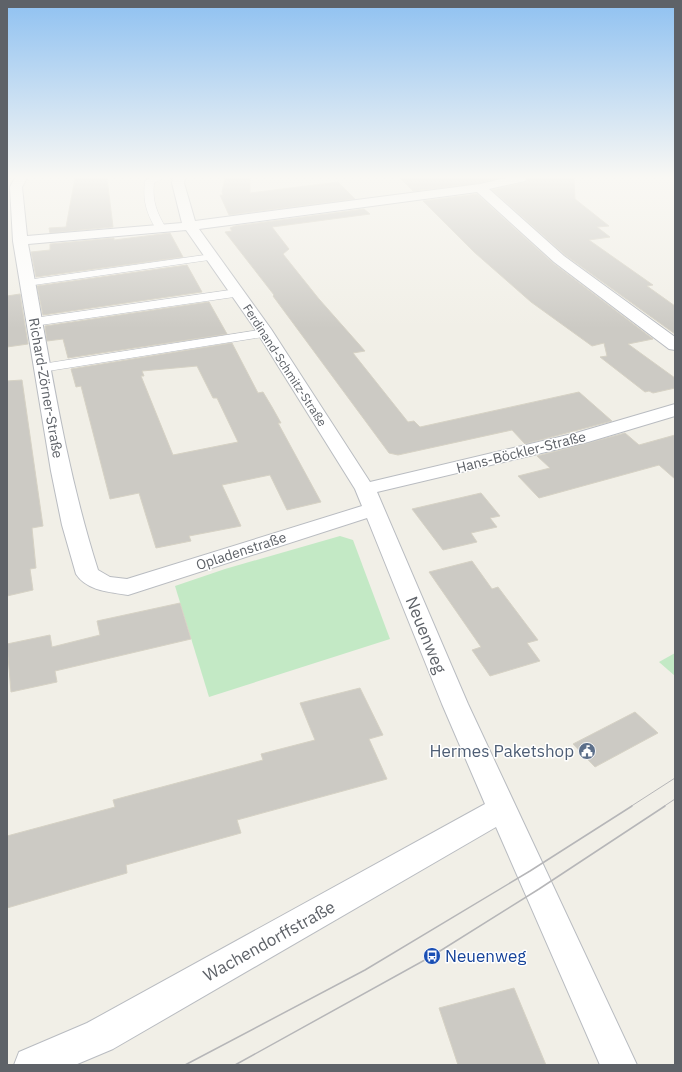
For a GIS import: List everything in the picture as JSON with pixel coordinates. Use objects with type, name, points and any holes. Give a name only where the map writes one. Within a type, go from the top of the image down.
[{"type":"street","name":"Richard-Zörner-Straße","points":[[19,228],[27,283],[61,471],[88,574],[96,580],[108,584]]},
{"type":"street","points":[[20,241],[161,228]]},
{"type":"street","name":"Ferdinand-Schmitz-Straße","points":[[191,228],[265,333],[369,499]]},
{"type":"street","points":[[525,228],[559,259],[675,345]]},
{"type":"street","name":"Hans-Böckler-Straße","points":[[369,499],[675,410]]},
{"type":"street","name":"Opladenstraße","points":[[108,584],[128,587],[369,499]]},
{"type":"street","name":"Neuenweg","points":[[369,499],[455,704],[619,1065]]},
{"type":"street","name":"Wachendorffstraße","points":[[32,1065],[100,1036],[502,809]]},
{"type":"lane","points":[[27,283],[212,257]]},
{"type":"lane","points":[[34,322],[238,293]]},
{"type":"lane","points":[[42,368],[265,333]]},
{"type":"green space","points":[[340,536],[353,540],[390,639],[209,697],[175,586],[225,569]]},
{"type":"green space","points":[[675,653],[675,676],[659,662]]},
{"type":"building","points":[[49,228],[102,228],[50,233]]},
{"type":"building","points":[[230,228],[273,228],[289,249],[283,254],[319,299],[365,351],[353,353],[408,422],[414,421],[420,427],[579,392],[612,421],[525,444],[512,430],[398,455],[389,453],[273,296],[274,295],[225,232],[232,231]]},
{"type":"building","points":[[450,228],[514,228],[553,263],[653,339],[628,344],[675,378],[675,388],[653,393],[649,391],[645,392],[600,357],[607,356],[604,343],[592,346],[531,302],[474,252]]},
{"type":"building","points":[[535,228],[598,228],[610,237],[589,240],[653,285],[647,286],[675,306],[675,334],[565,255]]},
{"type":"building","points":[[170,233],[183,257],[36,277],[31,252],[50,250],[50,244],[114,238],[114,240]]},
{"type":"building","points":[[187,265],[202,292],[43,315],[37,286]]},
{"type":"building","points":[[20,294],[28,344],[7,347],[7,296]]},
{"type":"building","points":[[209,302],[227,334],[68,358],[63,339],[47,341],[45,326]]},
{"type":"building","points":[[232,343],[258,393],[263,392],[281,423],[278,423],[321,502],[287,510],[270,475],[222,485],[241,526],[189,536],[191,541],[156,548],[139,493],[110,499],[81,386],[76,387],[71,369]],"holes":[[[197,366],[213,398],[217,398],[238,442],[173,455],[141,376],[144,376],[142,371]]]},
{"type":"building","points":[[22,380],[43,526],[32,528],[36,568],[30,569],[33,590],[7,596],[7,381]]},
{"type":"building","points":[[625,433],[639,445],[675,435],[675,479],[659,465],[539,498],[518,476],[550,468],[537,456]]},
{"type":"building","points":[[481,493],[500,516],[490,518],[497,527],[471,533],[477,542],[443,550],[412,509]]},
{"type":"building","points":[[472,561],[492,589],[498,587],[538,640],[527,643],[540,661],[490,676],[472,650],[481,647],[429,572]]},
{"type":"building","points":[[180,603],[191,639],[55,671],[57,682],[11,692],[7,644],[50,635],[52,647],[100,635],[97,621]]},
{"type":"building","points":[[360,688],[383,735],[369,739],[387,779],[237,820],[241,833],[126,865],[127,873],[7,908],[7,836],[115,807],[113,800],[263,760],[261,754],[315,740],[300,703]]},
{"type":"building","points":[[635,712],[658,733],[595,767],[573,744]]},
{"type":"building","points":[[514,988],[546,1065],[458,1065],[439,1008]]},
{"type":"tram line","points":[[630,807],[675,778]]},
{"type":"tram line","points":[[663,807],[675,799]]},
{"type":"tram line","points":[[185,1065],[365,970],[530,871],[632,806]]},
{"type":"tram line","points":[[235,1065],[432,956],[539,889],[665,806]]},
{"type":"place","name":"Hermes Paketshop","points":[[587,751]]},
{"type":"place","name":"Neuenweg","points":[[432,956]]}]
